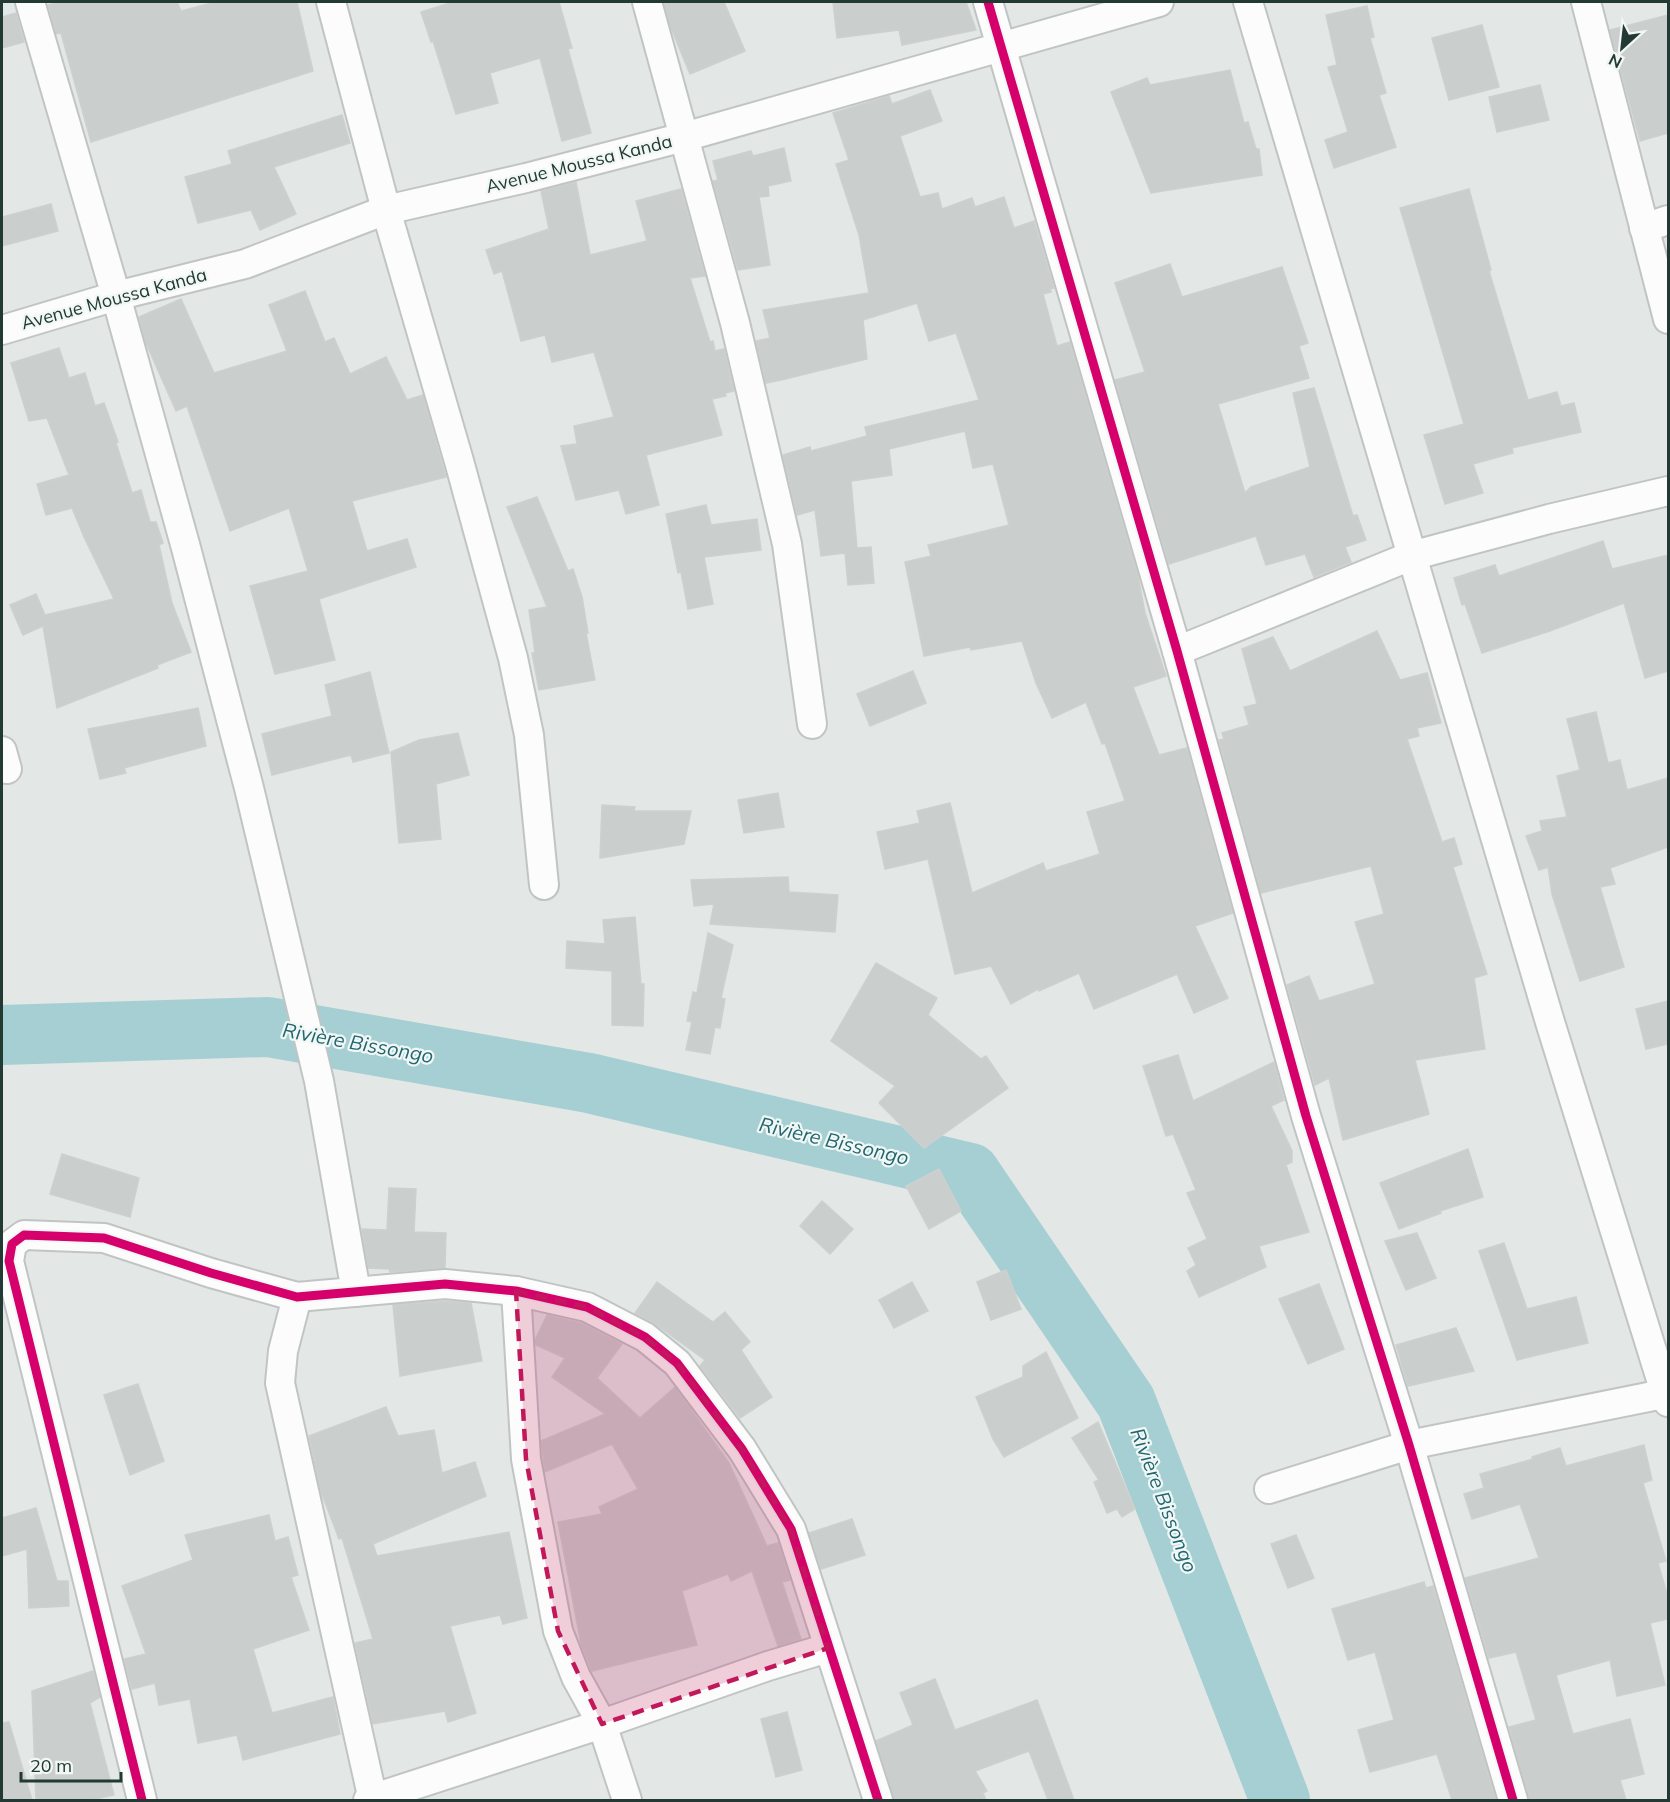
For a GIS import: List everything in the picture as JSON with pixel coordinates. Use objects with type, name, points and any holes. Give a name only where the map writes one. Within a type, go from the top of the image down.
[{"type":"street","points":[[30,2],[116,296],[186,548],[249,788],[319,1081],[357,1292]]},
{"type":"street","points":[[331,2],[386,210],[513,658],[529,735],[544,885]]},
{"type":"street","points":[[647,2],[735,323],[787,544],[812,724]]},
{"type":"street","points":[[988,2],[1177,651],[1306,1116],[1409,1445],[1513,1800]]},
{"type":"street","name":"Avenue Moussa Kanda","points":[[2,330],[116,296],[245,264],[386,210],[526,178],[684,137],[1000,45],[1159,2]]},
{"type":"street","points":[[1248,2],[1550,1022],[1668,1396],[1409,1445],[1269,1489]]},
{"type":"street","points":[[1586,2],[1656,224],[1668,319]]},
{"type":"street","points":[[1177,651],[1411,556],[1549,519],[1668,491]]},
{"type":"street","points":[[142,1800],[9,1261],[12,1244],[24,1235],[104,1238],[211,1273],[297,1297],[445,1284],[516,1291],[588,1307],[645,1337],[677,1363],[742,1449],[791,1529],[878,1800]]},
{"type":"street","points":[[516,1291],[526,1459],[558,1631],[576,1677],[602,1724],[627,1800]]},
{"type":"street","points":[[297,1297],[283,1351],[280,1383],[371,1800],[602,1724],[768,1666],[828,1648]]},
{"type":"highlighted area","points":[[516,1291],[587,1307],[645,1337],[677,1363],[742,1449],[791,1529],[828,1648],[602,1724],[558,1631],[526,1459]]},
{"type":"building","points":[[60,2],[177,2],[181,11],[216,2],[297,2],[313,71],[91,142],[61,33],[56,34],[48,5]]},
{"type":"building","points":[[453,2],[559,2],[572,48],[568,49],[591,133],[562,141],[540,58],[490,73],[498,103],[456,114],[433,41],[431,42],[421,12]]},
{"type":"building","points":[[664,2],[724,2],[745,51],[690,74],[671,28]]},
{"type":"building","points":[[833,2],[966,2],[976,30],[902,45],[899,30],[837,38]]},
{"type":"building","points":[[1367,6],[1374,37],[1370,38],[1386,93],[1379,95],[1396,147],[1334,168],[1325,140],[1348,132],[1328,67],[1337,65],[1326,15]]},
{"type":"building","points":[[16,13],[24,42],[2,48],[2,17]]},
{"type":"building","points":[[1668,15],[1668,133],[1640,141],[1610,30]]},
{"type":"building","points":[[1482,25],[1499,87],[1449,100],[1432,38]]},
{"type":"building","points":[[1230,70],[1244,123],[1248,122],[1256,149],[1259,149],[1262,175],[1151,193],[1111,92],[1147,78],[1150,85]]},
{"type":"building","points":[[1540,85],[1549,120],[1497,132],[1489,97]]},
{"type":"building","points":[[930,90],[942,121],[900,136],[920,197],[938,193],[942,209],[972,198],[975,207],[1004,197],[1014,228],[1034,221],[1054,288],[1050,289],[1051,292],[1043,294],[1057,346],[1070,342],[1138,576],[1145,613],[1166,676],[1133,687],[1159,755],[1187,748],[1233,913],[1195,926],[1228,998],[1194,1013],[1177,974],[1094,1009],[1079,973],[1039,991],[1038,989],[1011,1004],[991,966],[955,974],[928,859],[885,869],[877,832],[920,823],[917,811],[950,803],[972,893],[1043,863],[1046,871],[1100,854],[1087,812],[1125,801],[1105,743],[1102,744],[1086,702],[1052,718],[1036,683],[1022,641],[971,650],[970,647],[924,656],[905,562],[931,556],[928,545],[1009,525],[993,464],[973,468],[965,431],[889,449],[892,475],[851,481],[857,548],[871,547],[874,583],[848,585],[845,553],[821,556],[815,510],[797,515],[783,455],[810,447],[811,451],[867,436],[865,427],[979,400],[956,333],[929,341],[917,303],[863,320],[867,359],[781,380],[766,383],[756,341],[770,338],[763,310],[869,293],[859,235],[836,164],[849,160],[833,113],[889,96],[892,104]]},
{"type":"building","points":[[342,115],[350,143],[274,167],[296,214],[260,230],[251,210],[198,223],[185,177],[232,164],[228,151]]},
{"type":"building","points":[[784,148],[791,181],[768,186],[769,196],[759,197],[770,265],[738,270],[713,181],[718,180],[713,161],[751,151],[753,156]]},
{"type":"building","points":[[576,182],[590,255],[647,241],[636,201],[681,189],[705,276],[690,278],[710,342],[713,341],[715,351],[724,349],[734,391],[725,393],[726,396],[712,399],[722,435],[646,455],[659,505],[626,514],[619,490],[576,500],[561,446],[577,444],[574,426],[614,417],[594,352],[552,362],[545,335],[521,341],[502,271],[494,274],[486,250],[549,229],[541,191]]},
{"type":"building","points":[[1469,189],[1491,270],[1489,271],[1528,400],[1557,392],[1561,406],[1574,403],[1581,432],[1512,448],[1513,453],[1473,464],[1483,493],[1445,504],[1424,435],[1464,424],[1400,208]]},
{"type":"building","points":[[51,204],[58,231],[2,246],[2,217]]},
{"type":"building","points":[[1170,264],[1182,297],[1282,267],[1308,343],[1299,346],[1309,378],[1218,404],[1245,493],[1251,487],[1310,467],[1293,393],[1314,388],[1353,516],[1357,515],[1366,540],[1345,547],[1351,562],[1314,577],[1305,554],[1266,565],[1256,536],[1169,564],[1115,380],[1145,372],[1115,283]]},
{"type":"building","points":[[305,291],[325,342],[334,338],[350,374],[386,357],[407,400],[423,395],[446,477],[352,501],[367,551],[407,539],[416,567],[319,599],[335,660],[275,674],[250,586],[308,571],[289,508],[230,531],[187,406],[176,411],[146,343],[139,317],[181,299],[214,373],[287,351],[269,305]]},
{"type":"building","points":[[59,348],[69,378],[85,373],[95,406],[104,403],[132,493],[141,490],[150,522],[156,522],[163,543],[159,545],[172,603],[191,652],[157,665],[158,668],[57,708],[43,626],[23,635],[10,605],[36,594],[45,615],[114,599],[72,508],[46,515],[37,484],[69,475],[47,418],[29,421],[11,363]]},
{"type":"building","points":[[537,497],[568,571],[573,569],[582,597],[595,680],[539,690],[532,653],[535,653],[529,610],[547,607],[507,507]]},
{"type":"building","points":[[706,505],[711,525],[757,519],[761,550],[704,557],[713,604],[688,609],[666,514]]},
{"type":"building","points":[[1603,541],[1612,569],[1668,555],[1668,671],[1645,678],[1624,603],[1550,631],[1482,653],[1465,604],[1462,605],[1454,578],[1495,565],[1499,576]]},
{"type":"building","points":[[1377,631],[1400,680],[1427,673],[1441,723],[1417,728],[1419,736],[1407,739],[1442,842],[1454,838],[1462,864],[1453,867],[1487,974],[1474,978],[1485,1049],[1415,1060],[1429,1114],[1343,1140],[1329,1078],[1315,1085],[1287,985],[1309,976],[1319,1001],[1375,984],[1355,922],[1384,914],[1371,866],[1261,893],[1219,740],[1224,739],[1222,733],[1249,725],[1244,707],[1257,704],[1242,649],[1273,637],[1290,671]]},
{"type":"building","points":[[913,671],[926,703],[870,726],[857,694]]},
{"type":"building","points":[[370,672],[389,753],[353,762],[351,755],[272,775],[262,734],[332,716],[325,685]]},
{"type":"building","points":[[198,708],[206,746],[124,768],[126,773],[100,779],[88,729]]},
{"type":"building","points":[[1596,712],[1608,763],[1620,760],[1627,790],[1668,778],[1668,847],[1610,868],[1615,884],[1600,887],[1624,967],[1580,981],[1552,894],[1548,867],[1539,870],[1526,836],[1542,831],[1540,821],[1567,817],[1557,776],[1580,770],[1567,719]]},
{"type":"building","points":[[458,733],[469,775],[436,784],[441,839],[399,843],[391,752],[419,740]]},
{"type":"building","points":[[778,793],[784,827],[744,833],[738,800]]},
{"type":"building","points":[[602,805],[635,807],[634,811],[691,811],[684,844],[600,858]]},
{"type":"building","points":[[788,877],[789,892],[838,895],[835,932],[710,924],[714,904],[694,906],[691,880]]},
{"type":"building","points":[[635,917],[641,984],[644,984],[643,1026],[612,1025],[612,971],[566,968],[567,941],[605,944],[603,920]]},
{"type":"building","points":[[708,933],[733,945],[721,998],[725,999],[720,1028],[715,1027],[710,1054],[686,1050],[692,1022],[687,1021],[693,992],[697,993]]},
{"type":"building","points":[[876,963],[937,998],[928,1015],[981,1059],[986,1056],[1008,1088],[924,1148],[879,1103],[895,1086],[831,1041]]},
{"type":"building","points":[[1668,1001],[1668,1044],[1646,1049],[1636,1009]]},
{"type":"building","points":[[1178,1055],[1193,1101],[1274,1062],[1284,1100],[1271,1106],[1292,1151],[1292,1162],[1286,1165],[1309,1232],[1259,1246],[1266,1267],[1199,1297],[1187,1271],[1196,1265],[1188,1248],[1207,1239],[1187,1193],[1196,1190],[1173,1134],[1166,1136],[1143,1066]]},
{"type":"building","points":[[1468,1149],[1483,1197],[1440,1211],[1441,1213],[1399,1229],[1380,1183]]},
{"type":"building","points":[[62,1154],[139,1178],[130,1217],[50,1194]]},
{"type":"building","points":[[939,1169],[961,1211],[929,1229],[906,1186]]},
{"type":"building","points":[[389,1188],[416,1189],[414,1232],[446,1233],[445,1268],[390,1272],[389,1269],[368,1268],[362,1229],[387,1230]]},
{"type":"building","points":[[822,1201],[853,1229],[830,1254],[800,1226]]},
{"type":"building","points":[[1417,1233],[1436,1278],[1406,1290],[1385,1241]]},
{"type":"building","points":[[1504,1243],[1527,1309],[1576,1297],[1588,1343],[1517,1360],[1479,1251]]},
{"type":"building","points":[[1006,1270],[1021,1309],[991,1320],[977,1282]]},
{"type":"building","points":[[657,1282],[713,1322],[725,1312],[750,1342],[741,1350],[772,1397],[740,1418],[700,1366],[705,1360],[655,1324],[635,1313]]},
{"type":"building","points":[[912,1282],[928,1311],[894,1328],[879,1300]]},
{"type":"building","points":[[1319,1284],[1344,1349],[1308,1364],[1279,1299]]},
{"type":"building","points":[[445,1301],[471,1303],[482,1361],[400,1376],[393,1305]]},
{"type":"building","points":[[547,1315],[581,1323],[622,1344],[597,1378],[640,1418],[675,1387],[729,1463],[767,1546],[778,1543],[790,1580],[782,1582],[801,1639],[778,1646],[752,1571],[731,1581],[728,1574],[682,1591],[697,1645],[592,1671],[581,1644],[558,1522],[602,1514],[599,1507],[638,1489],[612,1444],[545,1472],[541,1441],[605,1414],[552,1377],[565,1358],[536,1345],[535,1340]]},
{"type":"building","points":[[1456,1328],[1474,1371],[1408,1386],[1396,1345]]},
{"type":"building","points":[[1046,1352],[1078,1418],[1004,1457],[993,1439],[976,1397],[1023,1377],[1023,1366]]},
{"type":"building","points":[[138,1384],[164,1461],[130,1475],[104,1395]]},
{"type":"building","points":[[386,1407],[398,1436],[434,1430],[442,1473],[475,1462],[486,1496],[373,1544],[377,1556],[509,1532],[527,1618],[503,1624],[500,1615],[450,1626],[476,1713],[448,1722],[445,1711],[373,1724],[355,1643],[373,1639],[342,1538],[339,1539],[321,1492],[309,1436]]},
{"type":"building","points":[[1098,1422],[1135,1509],[1122,1517],[1117,1509],[1107,1513],[1094,1482],[1099,1480],[1072,1438]]},
{"type":"building","points":[[1644,1445],[1652,1480],[1643,1483],[1666,1561],[1658,1563],[1668,1597],[1668,1619],[1650,1623],[1665,1685],[1617,1696],[1610,1660],[1556,1675],[1573,1734],[1630,1719],[1644,1774],[1620,1780],[1626,1800],[1529,1800],[1509,1727],[1536,1720],[1516,1652],[1489,1658],[1465,1578],[1539,1558],[1520,1504],[1472,1519],[1464,1494],[1484,1488],[1480,1474],[1533,1459],[1532,1457],[1560,1448],[1566,1466]]},
{"type":"building","points":[[36,1508],[57,1581],[68,1581],[69,1606],[29,1608],[27,1549],[2,1556],[2,1518]]},
{"type":"building","points":[[269,1515],[275,1541],[288,1537],[298,1575],[291,1577],[309,1630],[253,1649],[272,1713],[333,1697],[340,1734],[243,1760],[237,1735],[198,1743],[190,1699],[159,1705],[155,1683],[132,1689],[124,1659],[146,1654],[122,1586],[193,1560],[185,1535]]},
{"type":"building","points":[[852,1519],[865,1555],[821,1569],[809,1533]]},
{"type":"building","points":[[1296,1535],[1314,1578],[1288,1588],[1271,1544]]},
{"type":"building","points":[[1424,1582],[1426,1588],[1433,1586],[1496,1800],[1452,1800],[1437,1754],[1370,1772],[1358,1730],[1394,1720],[1375,1652],[1348,1660],[1332,1609]]},
{"type":"building","points":[[93,1671],[100,1697],[90,1703],[114,1795],[91,1800],[36,1800],[32,1691]]},
{"type":"building","points":[[935,1679],[955,1730],[1037,1700],[1074,1800],[1048,1800],[1029,1751],[975,1771],[987,1791],[983,1793],[986,1800],[894,1800],[876,1741],[913,1725],[900,1693]]},
{"type":"building","points":[[787,1712],[802,1770],[776,1777],[761,1719]]},
{"type":"building","points":[[9,1722],[32,1800],[2,1800],[2,1723]]},
{"type":"waterway","name":"Rivière Bissongo","points":[[2,1035],[268,1027],[589,1083],[970,1173],[1126,1402],[1280,1800]]},
{"type":"cycle path","points":[[988,2],[1177,651],[1306,1116],[1409,1445],[1513,1800]]},
{"type":"cycle path","points":[[142,1800],[9,1261],[12,1244],[24,1235],[104,1238],[211,1273],[297,1297],[445,1284],[516,1291],[587,1307],[645,1337],[677,1363],[742,1449],[791,1529],[878,1800]]}]
